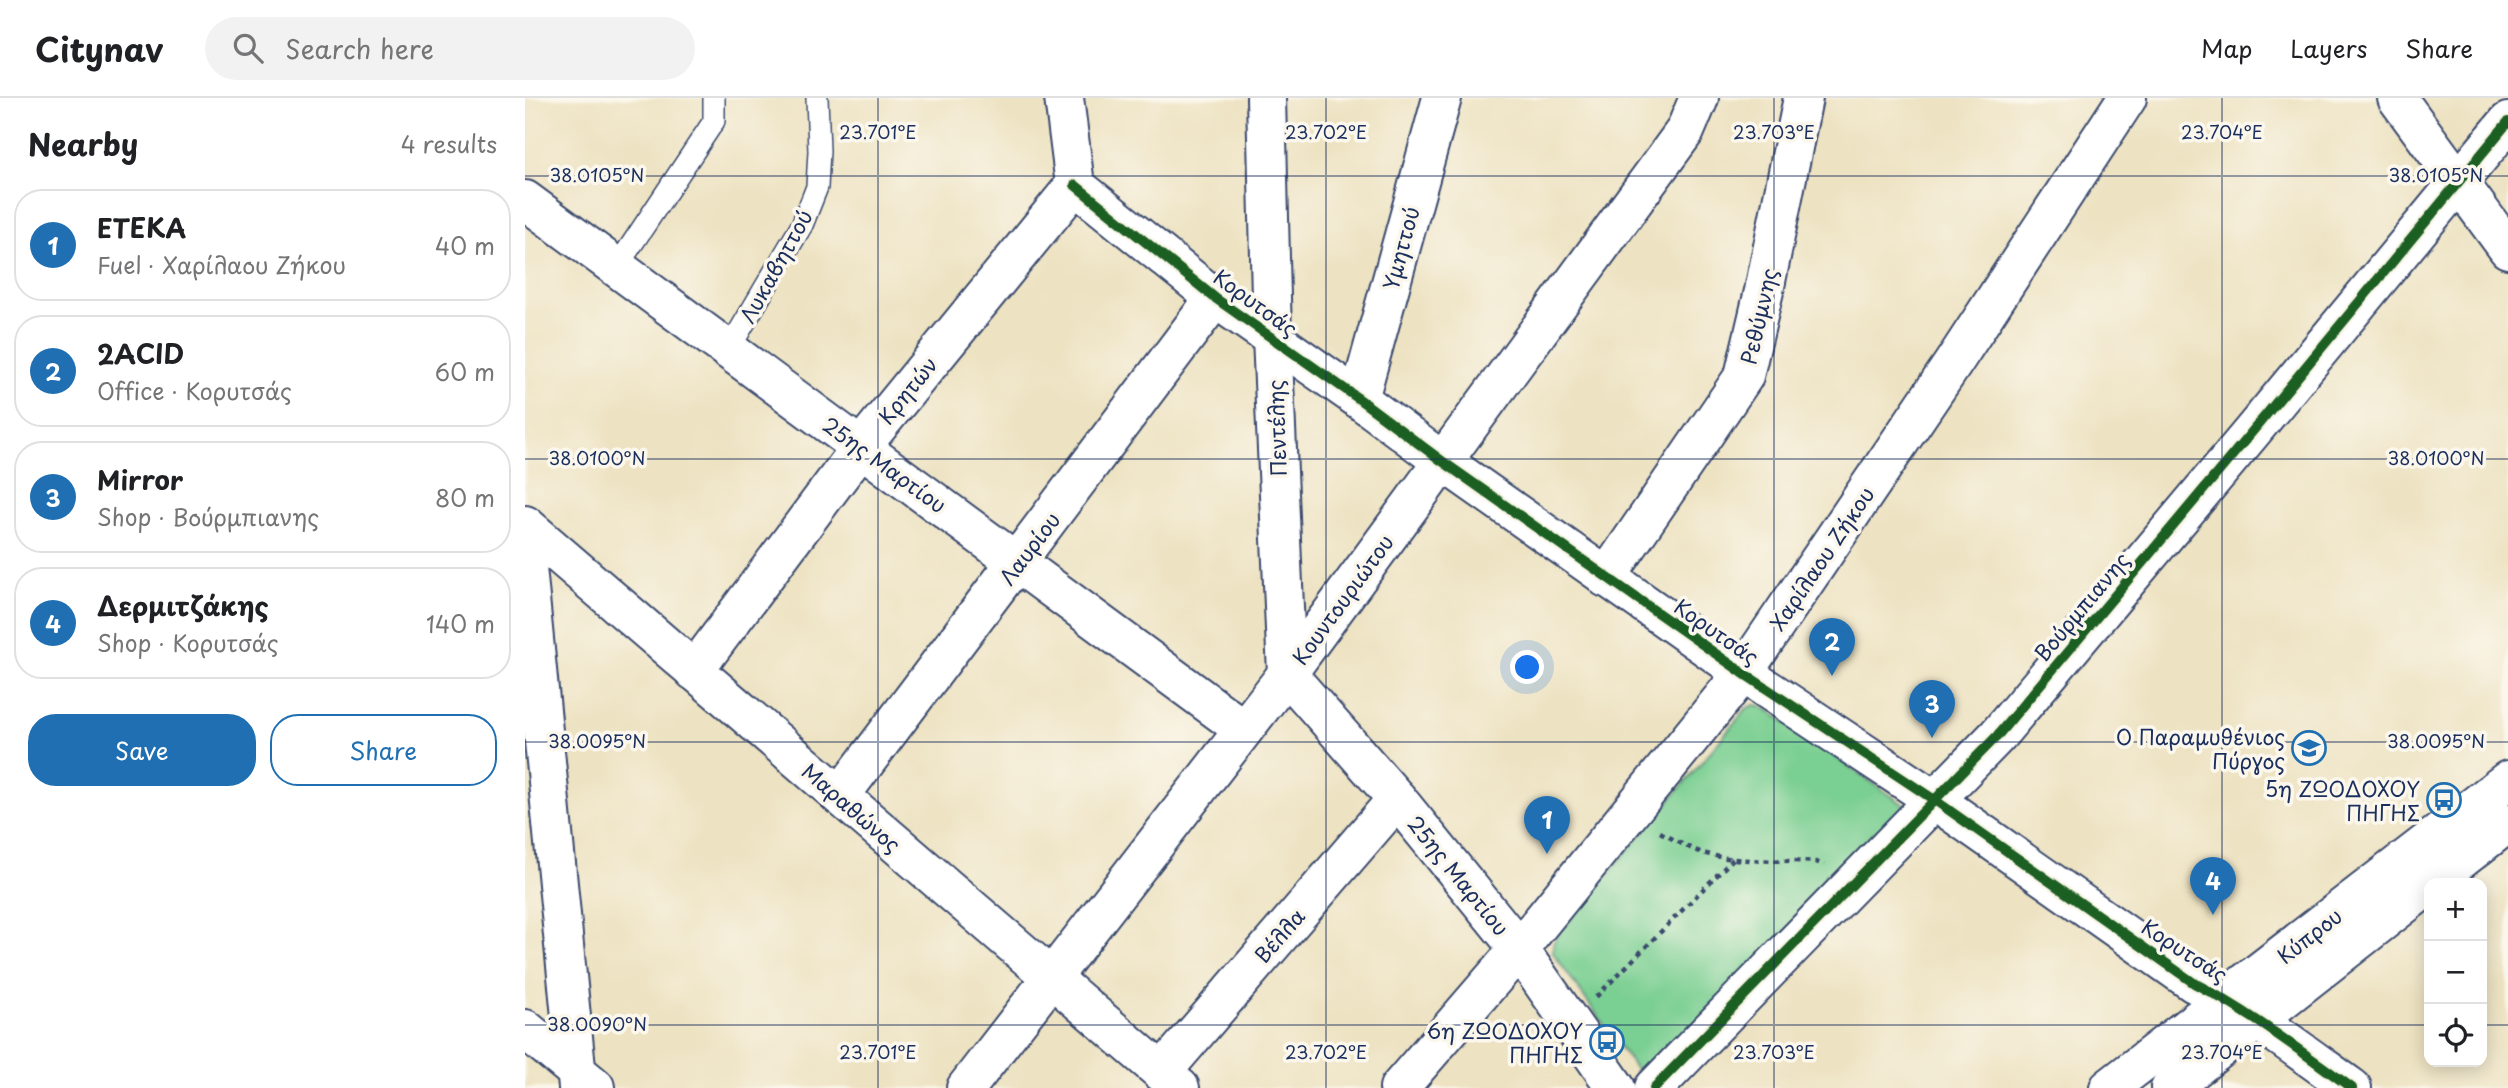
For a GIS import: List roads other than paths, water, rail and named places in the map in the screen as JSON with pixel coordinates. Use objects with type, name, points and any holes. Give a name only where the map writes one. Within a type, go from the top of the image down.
[{"type":"street","points":[[1064,98],[1075,185]]},
{"type":"street","name":"Πεντέλης","points":[[1266,98],[1272,337],[1287,674]]},
{"type":"street","name":"Υμηττού","points":[[1359,399],[1442,98]]},
{"type":"street","name":"Κουντουριώτου","points":[[966,1088],[1287,674],[1685,131],[1699,98]]},
{"type":"street","name":"Ρεθύμνης","points":[[1606,578],[1744,376],[1804,98]]},
{"type":"street","name":"Χαρίλαου Ζήκου","points":[[1399,1088],[1519,949],[1743,673],[2127,98]]},
{"type":"street","points":[[2397,98],[2508,249]]},
{"type":"street","name":"Βούρμπιανης","points":[[1654,1088],[1936,801],[2014,716],[2508,122]]},
{"type":"street","name":"Κορυτσάς","points":[[1075,185],[1215,298],[1606,578],[1936,801],[2194,983],[2226,1000],[2352,1088]]},
{"type":"street","name":"Κρητών","points":[[694,671],[861,447],[1075,185]]},
{"type":"street","name":"25ης Μαρτίου","points":[[525,200],[1019,561],[1243,729]]},
{"type":"street","name":"Λαυρίου","points":[[840,796],[1215,298]]},
{"type":"street","name":"Μαραθώνος","points":[[525,526],[1171,1080]]},
{"type":"street","points":[[525,547],[584,1083]]},
{"type":"street","name":"25ης Μαρτίου","points":[[1287,674],[1397,799],[1519,949],[1616,1088]]},
{"type":"street","name":"Κύπρου","points":[[2109,1088],[2508,780]]},
{"type":"street","name":"Βέλλα","points":[[1171,1080],[1397,799]]},
{"type":"street","name":"Κύπρου","points":[[2438,878],[2508,823]]},
{"type":"street","name":"Κύπρου","points":[[2170,1088],[2424,889]]},
{"type":"street","points":[[525,1029],[584,1083]]},
{"type":"lane","points":[[616,268],[714,121],[714,98]]},
{"type":"lane","name":"Λυκαβηττού","points":[[729,349],[802,225],[817,187],[817,98]]},
{"type":"place","name":"2ACID","points":[[1832,676]]},
{"type":"place","name":"Mirror","points":[[1932,738]]},
{"type":"place","name":"Ο Παραμυθένιος Πύργος","points":[[2309,748]]},
{"type":"place","name":"5η ΖΩΟΔΟΧΟΥ ΠΗΓΗΣ","points":[[2444,800]]},
{"type":"place","name":"ΕΤΕΚΑ","points":[[1547,854]]},
{"type":"place","name":"Δερμιτζάκης","points":[[2213,915]]},
{"type":"place","name":"6η ΖΩΟΔΟΧΟΥ ΠΗΓΗΣ","points":[[1607,1042]]}]
